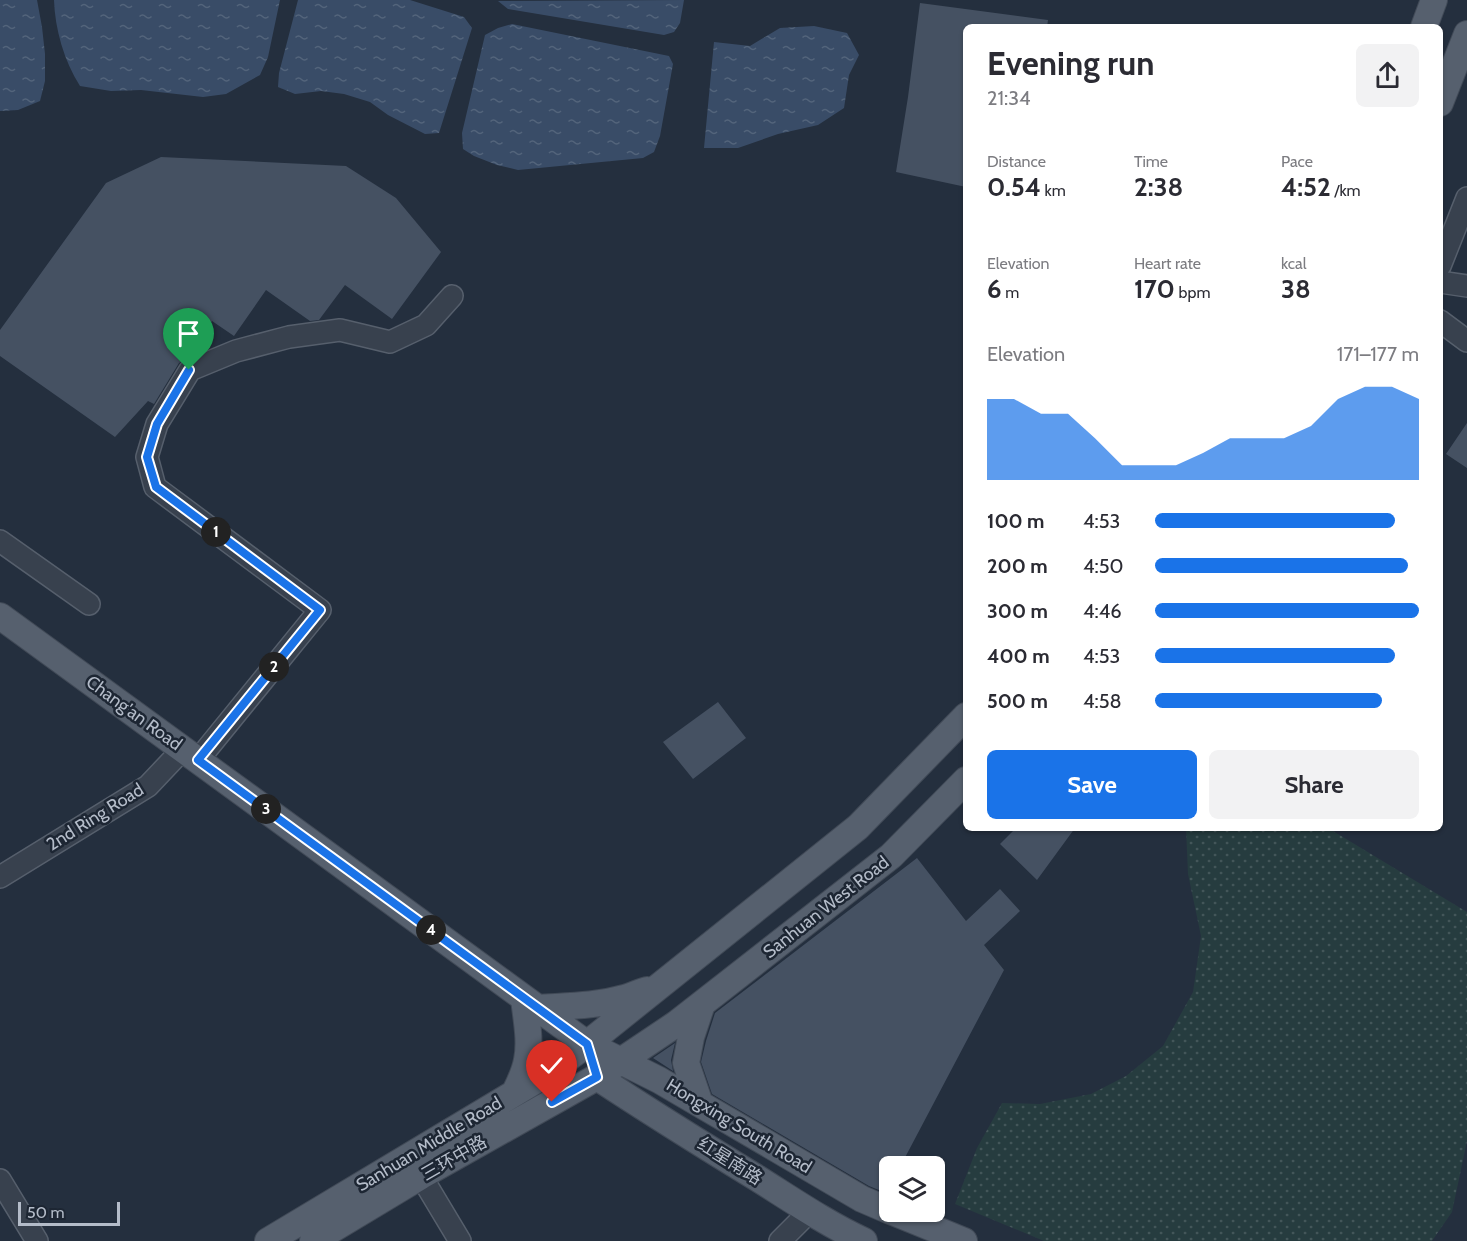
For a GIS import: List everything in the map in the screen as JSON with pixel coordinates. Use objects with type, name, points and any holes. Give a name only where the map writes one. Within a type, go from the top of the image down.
[{"type":"main road","points":[[1425,24],[1434,0]]},
{"type":"main road","points":[[1443,95],[1467,34]]},
{"type":"main road","name":"Chang'an Road","points":[[0,616],[587,1044]]},
{"type":"main road","name":"Sanhuan Middle Road","points":[[268,1241],[548,1072],[587,1044],[858,827],[963,719]]},
{"type":"main road","name":"Sanhuan West Road","points":[[621,1061],[676,1024],[891,856],[963,783]]},
{"type":"main road","points":[[515,1092],[523,1076],[527,1059],[531,1003],[577,1006],[624,998],[661,984]]},
{"type":"main road","points":[[700,1104],[686,1062],[691,1037],[702,1004]]},
{"type":"main road","points":[[587,1044],[597,1077]]},
{"type":"main road","name":"Hongxing South Road","points":[[587,1044],[659,1080],[862,1199],[879,1206]]},
{"type":"main road","name":"三环中路","points":[[313,1241],[621,1061]]},
{"type":"main road","name":"红星南路","points":[[597,1077],[810,1211],[864,1241]]},
{"type":"main road","points":[[552,1102],[579,1095],[603,1093],[625,1096]]},
{"type":"main road","name":"Hongxing South Road","points":[[917,1222],[964,1241]]},
{"type":"street","points":[[1443,258],[1467,198]]},
{"type":"street","points":[[1443,282],[1467,286]]},
{"type":"street","name":"2nd Ring Road","points":[[0,876],[148,786],[191,754],[320,610],[156,487],[147,457],[157,424],[189,370],[236,351],[289,337],[340,330],[390,342],[426,325],[452,296]]},
{"type":"street","points":[[1443,323],[1467,341]]},
{"type":"street","points":[[0,541],[88,604]]},
{"type":"street","points":[[421,1176],[460,1241]]},
{"type":"street","points":[[0,1180],[6,1205],[37,1241]]},
{"type":"street","points":[[780,1241],[810,1211]]},
{"type":"green space","points":[[1186,831],[1333,831],[1467,912],[1467,1141],[1452,1212],[1432,1241],[1044,1241],[955,1204],[977,1148],[1002,1103],[1040,1104],[1091,1094],[1126,1076],[1163,1046],[1193,992],[1201,936],[1188,874]]},
{"type":"water","points":[[0,0],[37,0],[42,27],[45,81],[40,101],[18,110],[0,111]]},
{"type":"water","points":[[54,0],[280,0],[268,57],[260,75],[226,94],[203,97],[141,90],[111,91],[80,86],[61,44]]},
{"type":"water","points":[[298,0],[410,0],[464,17],[472,28],[439,133],[425,134],[388,115],[370,102],[344,94],[321,91],[295,94],[278,87],[279,73]]},
{"type":"water","points":[[684,0],[680,23],[674,32],[664,35],[508,9],[498,1]]},
{"type":"water","points":[[512,24],[669,56],[673,64],[660,136],[654,152],[643,158],[518,170],[497,165],[463,149],[462,133],[485,35]]},
{"type":"water","points":[[814,26],[847,33],[859,55],[849,75],[844,108],[818,125],[778,134],[738,148],[704,148],[714,42],[750,46],[780,28]]},
{"type":"building","points":[[920,3],[1048,20],[1047,24],[963,24],[963,186],[896,172]]},
{"type":"building","points":[[161,157],[346,166],[396,198],[441,252],[392,319],[345,285],[319,320],[310,321],[266,290],[234,336],[212,321],[189,357],[179,363],[154,404],[148,401],[115,437],[0,356],[0,330],[106,183]]},
{"type":"building","points":[[1467,423],[1467,468],[1446,454]]},
{"type":"building","points":[[718,702],[746,738],[693,779],[663,742]]},
{"type":"building","points":[[1013,831],[1073,831],[1037,880],[1000,844]]},
{"type":"building","points":[[917,858],[966,921],[1000,889],[1020,911],[984,945],[1004,970],[906,1156],[879,1156],[879,1190],[712,1094],[701,1062],[715,1013]]},
{"type":"building","points":[[675,1043],[671,1060],[673,1071],[653,1058]]},
{"type":"route","points":[[189,370],[157,424],[147,457],[156,487],[320,610],[198,760],[587,1044],[597,1077],[552,1102]]}]
